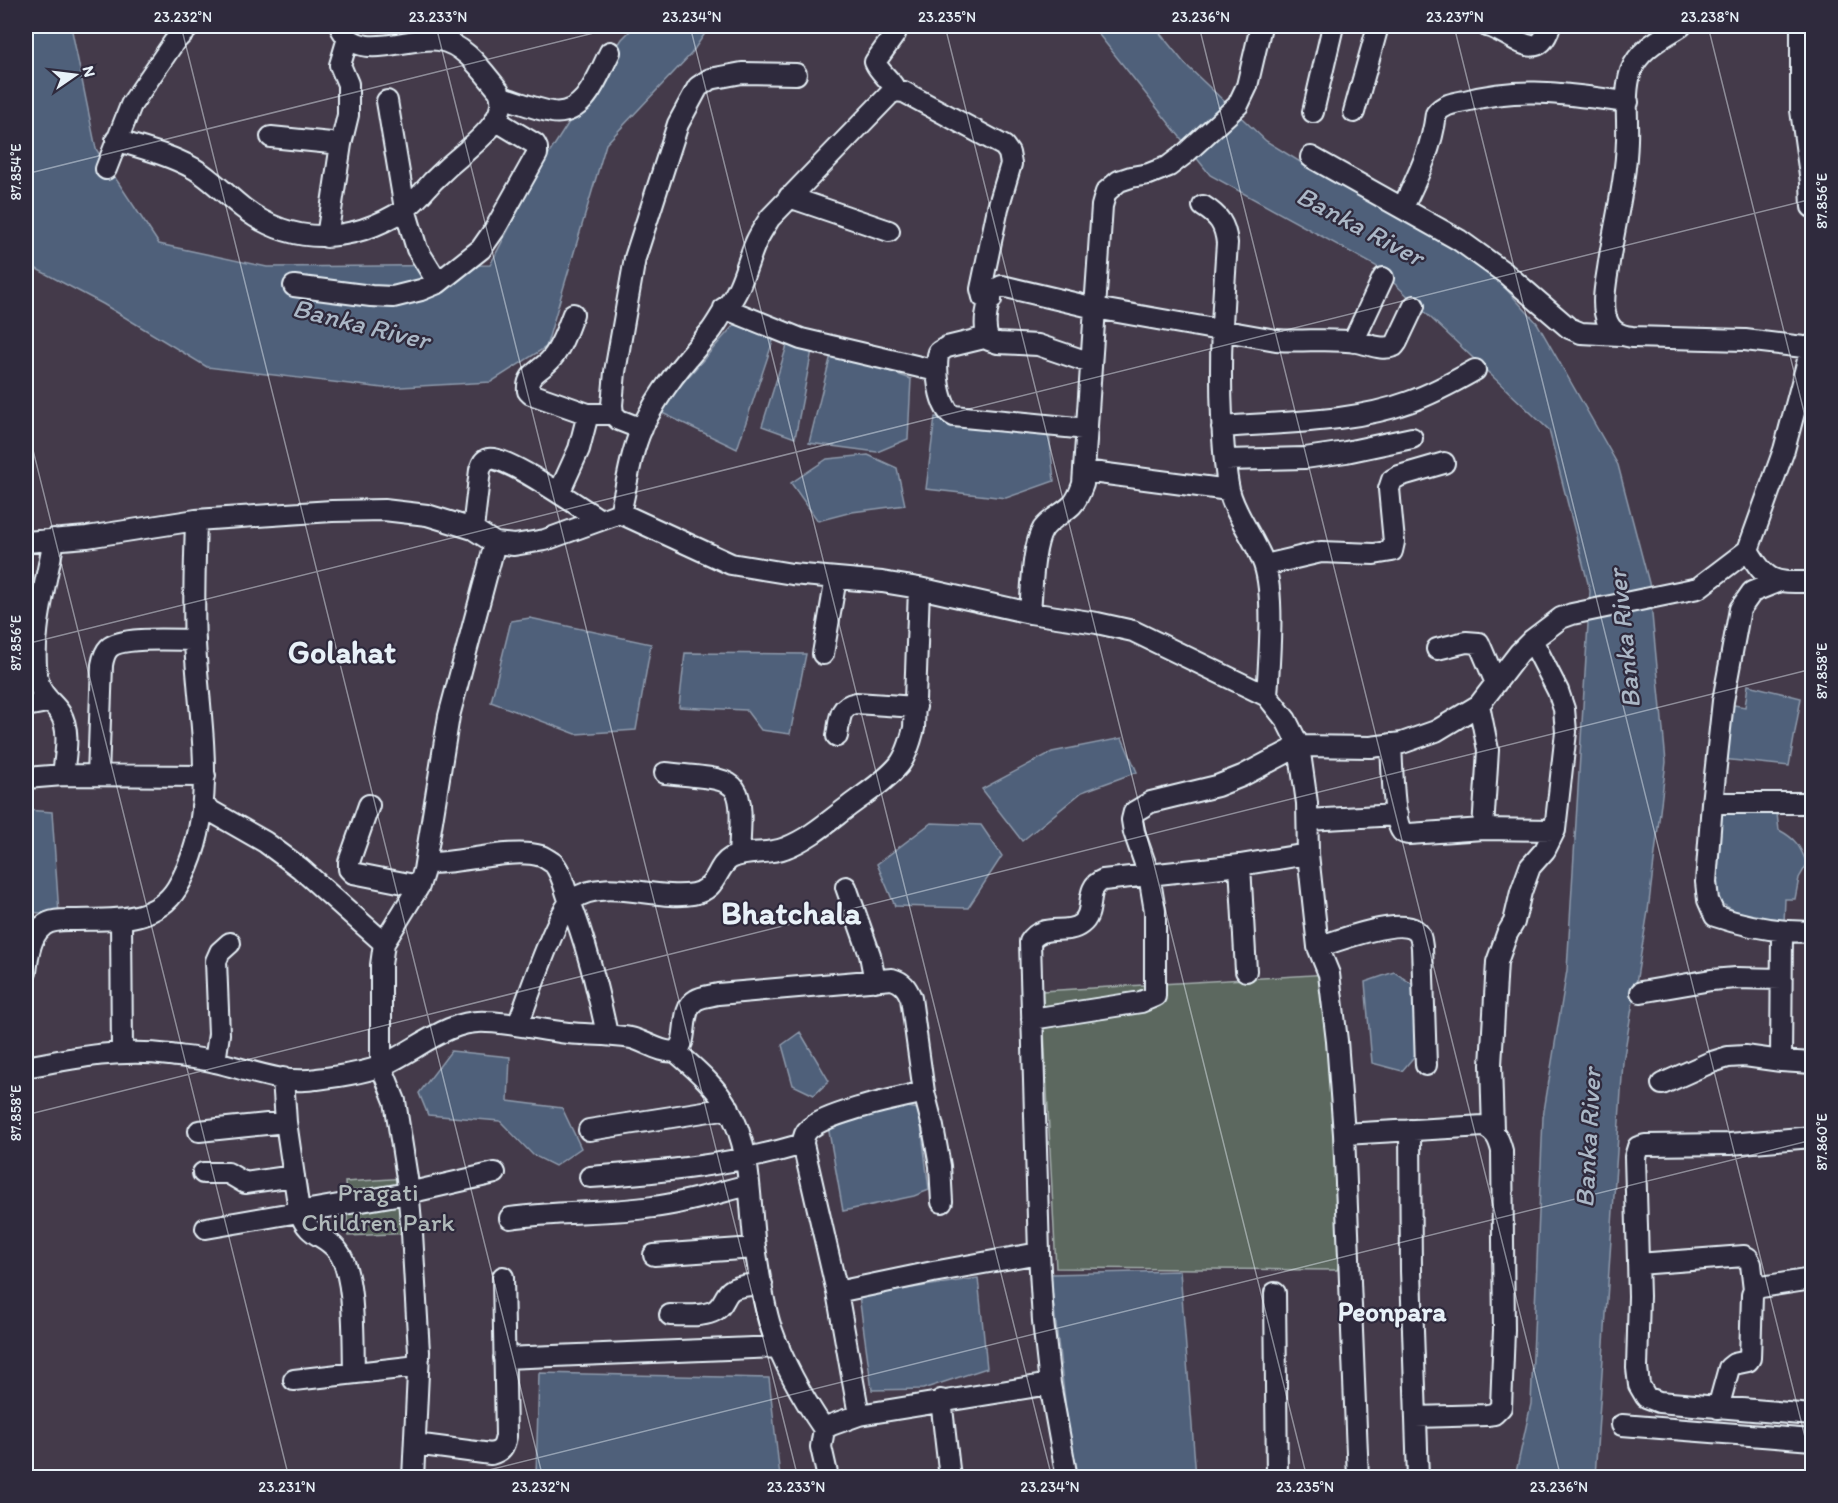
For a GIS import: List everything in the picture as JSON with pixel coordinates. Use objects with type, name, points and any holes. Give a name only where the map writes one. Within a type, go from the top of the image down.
[{"type":"street","points":[[896,91],[890,79],[877,68],[875,62],[895,34],[897,26]]},
{"type":"street","points":[[1030,613],[1037,545],[1043,529],[1053,518],[1072,505],[1079,497],[1083,484],[1102,206],[1106,192],[1119,182],[1169,166],[1238,105],[1247,86],[1261,26]]},
{"type":"street","points":[[1313,112],[1333,26]]},
{"type":"street","points":[[1354,112],[1378,26]]},
{"type":"street","points":[[1487,26],[1497,28],[1524,46],[1532,47],[1542,42],[1550,26]]},
{"type":"street","points":[[1620,335],[1610,328],[1604,312],[1625,168],[1631,72],[1637,60],[1647,49],[1681,26]]},
{"type":"street","points":[[1801,26],[1801,110],[1812,181],[1812,207]]},
{"type":"street","points":[[106,169],[130,105],[185,28]]},
{"type":"street","points":[[116,140],[194,169],[245,210],[270,225],[302,235],[327,237],[353,233],[377,225],[405,209],[473,145],[501,111],[502,97],[468,55],[455,45],[440,40],[422,40],[367,46],[354,43],[344,32]]},
{"type":"street","points":[[327,237],[341,144],[348,116],[348,84],[340,65],[344,32]]},
{"type":"street","points":[[502,97],[552,112],[573,109],[584,100],[610,52]]},
{"type":"street","points":[[642,429],[619,420],[613,414],[615,372],[635,258],[678,124],[699,87],[710,79],[742,73],[796,74]]},
{"type":"street","points":[[620,513],[642,429],[663,391],[690,354],[713,329],[724,308],[728,305],[766,225],[789,197],[890,94],[896,91],[904,92],[1004,146],[1009,153],[1011,164],[998,208],[981,289],[983,297],[991,300]]},
{"type":"street","points":[[1403,207],[1428,152],[1436,114],[1440,108],[1485,96],[1535,91],[1628,102]]},
{"type":"street","points":[[387,101],[405,209],[417,249],[438,283]]},
{"type":"street","points":[[294,286],[393,297],[438,283],[481,249],[495,229],[537,154],[535,144],[495,120]]},
{"type":"street","points":[[271,137],[341,144]]},
{"type":"street","points":[[1032,1019],[1141,1002],[1155,996],[1157,989],[1155,911],[1149,875],[1134,832],[1132,820],[1134,812],[1151,802],[1217,786],[1242,776],[1299,746],[1371,747],[1402,743],[1436,731],[1479,705],[1532,640],[1561,618],[1698,588],[1748,550],[1784,450],[1812,347],[1745,340],[1665,339],[1581,333],[1569,328],[1506,273],[1459,240],[1311,157]]},
{"type":"street","points":[[789,197],[888,231]]},
{"type":"street","points":[[1203,206],[1222,221],[1226,231],[1220,376],[1222,427],[1229,490],[1236,511],[1250,531],[1265,565],[1269,630],[1267,696]]},
{"type":"street","points":[[1353,342],[1383,278]]},
{"type":"street","points":[[1091,363],[1038,345],[998,343],[989,340],[986,322],[994,290],[1002,286],[1095,308],[1286,340],[1353,342],[1382,348],[1394,346],[1414,306]]},
{"type":"street","points":[[724,308],[801,339],[937,371]]},
{"type":"street","points":[[573,314],[557,351],[544,366],[534,372],[528,387],[531,394],[588,414],[613,414]]},
{"type":"street","points":[[988,337],[947,347],[939,352],[936,360],[937,371],[948,414],[1087,429]]},
{"type":"street","points":[[1222,427],[1315,420],[1365,413],[1407,403],[1439,390],[1475,370]]},
{"type":"street","points":[[559,493],[579,449],[588,414]]},
{"type":"street","points":[[1225,460],[1305,458],[1412,438]]},
{"type":"street","points":[[473,529],[480,470],[483,462],[488,459],[495,459],[525,472],[600,520]]},
{"type":"street","points":[[1265,565],[1321,552],[1374,554],[1392,551],[1394,542],[1389,489],[1392,480],[1444,463]]},
{"type":"street","points":[[1084,471],[1229,490]]},
{"type":"street","points":[[26,542],[87,537],[196,520],[384,510],[427,515],[473,529],[495,543],[514,544],[545,540],[620,513],[731,564],[792,574],[919,588],[1030,613],[1133,631],[1267,696],[1286,720],[1299,746],[1308,820],[1308,854],[1318,947],[1329,974],[1337,1041],[1344,1134],[1358,1478]]},
{"type":"street","points":[[26,972],[28,953],[35,935],[44,925],[58,920],[121,919],[155,910],[166,902],[177,888],[194,847],[205,776],[195,640],[196,520]]},
{"type":"street","points":[[54,539],[30,645],[39,686],[47,702],[58,710],[64,720],[66,730],[63,776]]},
{"type":"street","points":[[413,1478],[419,1352],[408,1193],[395,1101],[381,1066],[381,965],[384,943],[419,886],[426,862],[449,716],[495,543]]},
{"type":"street","points":[[1748,550],[1758,569],[1777,582]]},
{"type":"street","points":[[823,654],[836,578]]},
{"type":"street","points":[[1812,582],[1777,582],[1752,592],[1740,609],[1723,701],[1706,882],[1708,900],[1715,916],[1782,932],[1812,932]]},
{"type":"street","points":[[518,1025],[533,981],[570,902],[585,893],[603,890],[674,895],[695,893],[709,887],[724,864],[731,858],[783,849],[801,841],[884,780],[900,764],[909,747],[914,728],[919,588]]},
{"type":"street","points":[[98,775],[102,665],[110,646],[123,641],[195,640]]},
{"type":"street","points":[[1416,1417],[1487,1415],[1494,1414],[1501,1407],[1504,1330],[1502,1151],[1499,1139],[1493,1130],[1491,1065],[1497,962],[1514,922],[1530,867],[1545,850],[1555,830],[1566,732],[1564,709],[1558,691],[1532,640]]},
{"type":"street","points":[[1437,649],[1466,642],[1479,643],[1496,682]]},
{"type":"street","points":[[26,706],[47,702]]},
{"type":"street","points":[[837,736],[841,714],[844,707],[848,705],[856,703],[916,707]]},
{"type":"street","points":[[1479,705],[1488,750],[1483,829]]},
{"type":"street","points":[[1391,744],[1396,815],[1403,833],[1483,829],[1555,830]]},
{"type":"street","points":[[665,773],[719,778],[735,787],[742,813],[739,855]]},
{"type":"street","points":[[26,778],[98,775],[205,776]]},
{"type":"street","points":[[1712,803],[1812,803]]},
{"type":"street","points":[[369,805],[349,862],[352,873],[419,886]]},
{"type":"street","points":[[202,806],[265,842],[300,868],[384,943]]},
{"type":"street","points":[[1308,820],[1396,815]]},
{"type":"street","points":[[426,862],[441,863],[526,854],[542,856],[553,863],[587,950],[607,1034]]},
{"type":"street","points":[[1067,1478],[1050,1384],[1039,1253],[1030,942],[1035,935],[1041,932],[1080,925],[1089,911],[1092,887],[1103,880],[1240,866],[1308,854]]},
{"type":"street","points":[[1240,866],[1246,971]]},
{"type":"street","points":[[846,887],[867,947],[875,981]]},
{"type":"street","points":[[121,919],[122,1052]]},
{"type":"street","points":[[1318,947],[1367,931],[1408,927],[1416,931],[1421,938],[1422,947],[1426,1065]]},
{"type":"street","points":[[1781,1061],[1782,932]]},
{"type":"street","points":[[214,1062],[219,1034],[216,962],[220,952],[230,943]]},
{"type":"street","points":[[675,1051],[682,1041],[689,1005],[697,999],[718,994],[892,979],[900,982],[908,989],[911,998],[924,1092],[937,1146],[942,1202]]},
{"type":"street","points":[[1641,992],[1711,980],[1781,979]]},
{"type":"street","points":[[26,1067],[122,1052],[167,1054],[283,1078],[314,1080],[381,1066],[454,1026],[468,1022],[518,1025],[570,1033],[607,1034],[634,1038],[658,1048],[675,1051],[709,1081],[729,1108],[740,1137],[746,1159],[755,1248],[770,1326],[803,1398],[824,1429],[821,1447],[828,1478]]},
{"type":"street","points":[[1662,1084],[1728,1057],[1745,1056],[1812,1063]]},
{"type":"street","points":[[283,1078],[286,1122],[299,1210],[304,1224],[336,1248],[344,1261],[349,1278],[354,1373]]},
{"type":"street","points":[[859,1415],[837,1292],[803,1144],[806,1132],[827,1119],[924,1092]]},
{"type":"street","points":[[589,1130],[729,1108]]},
{"type":"street","points":[[199,1131],[286,1122]]},
{"type":"street","points":[[1344,1134],[1484,1126],[1493,1130]]},
{"type":"street","points":[[1410,1130],[1411,1271],[1418,1478]]},
{"type":"street","points":[[1812,1137],[1730,1144],[1645,1145],[1638,1147],[1635,1157],[1638,1264],[1637,1368],[1639,1385],[1646,1397],[1659,1402],[1812,1415]]},
{"type":"street","points":[[590,1177],[654,1173],[746,1159],[803,1144]]},
{"type":"street","points":[[203,1173],[228,1173],[245,1183],[294,1176]]},
{"type":"street","points":[[206,1228],[299,1210],[408,1193],[495,1173]]},
{"type":"street","points":[[510,1218],[652,1208],[685,1202],[748,1185]]},
{"type":"street","points":[[654,1255],[755,1248]]},
{"type":"street","points":[[837,1292],[1039,1253]]},
{"type":"street","points":[[1638,1264],[1744,1256],[1748,1258],[1751,1264],[1754,1290],[1750,1358],[1748,1362],[1734,1364],[1730,1368],[1718,1408]]},
{"type":"street","points":[[415,1444],[491,1454],[504,1447],[506,1436],[503,1277]]},
{"type":"street","points":[[1754,1290],[1812,1280]]},
{"type":"street","points":[[670,1315],[715,1312],[729,1291],[762,1284]]},
{"type":"street","points":[[1275,1293],[1277,1478]]},
{"type":"street","points":[[504,1358],[778,1347]]},
{"type":"street","points":[[294,1380],[418,1366]]},
{"type":"street","points":[[824,1429],[859,1415],[1050,1384]]},
{"type":"street","points":[[941,1400],[950,1478]]},
{"type":"street","points":[[1622,1425],[1812,1440]]},
{"type":"green space","points":[[1329,974],[1347,1244],[1337,1270],[1056,1268],[1042,991]]},
{"type":"green space","name":"Pragati Children Park","points":[[407,1178],[412,1233],[348,1236],[345,1182]]},
{"type":"water","name":"Banka River","points":[[26,26],[71,26],[96,149],[159,244],[267,267],[490,265],[543,163],[622,39],[635,26],[710,26],[691,54],[606,144],[546,347],[491,382],[383,388],[207,367],[103,304],[29,265],[26,251]]},
{"type":"water","name":"Banka River","points":[[1092,26],[1154,26],[1185,64],[1266,141],[1323,176],[1386,203],[1486,267],[1537,323],[1618,465],[1649,583],[1666,762],[1648,911],[1623,1062],[1595,1477],[1515,1477],[1531,1404],[1543,1117],[1567,970],[1590,591],[1549,430],[1376,266],[1210,175]]},
{"type":"water","points":[[741,317],[774,338],[737,449],[658,411]]},
{"type":"water","points":[[789,339],[813,345],[795,438],[762,426]]},
{"type":"water","points":[[832,351],[911,379],[908,439],[877,452],[809,443]]},
{"type":"water","points":[[935,417],[1049,433],[1054,481],[1006,498],[926,489]]},
{"type":"water","points":[[868,455],[897,468],[905,505],[852,512],[818,521],[791,483],[827,459]]},
{"type":"water","points":[[530,618],[651,644],[636,730],[576,734],[491,702],[511,621]]},
{"type":"water","points":[[685,653],[806,654],[790,734],[761,730],[746,710],[679,707]]},
{"type":"water","points":[[1748,685],[1801,698],[1789,766],[1722,759],[1728,704],[1745,707]]},
{"type":"water","points":[[1122,738],[1137,772],[1082,792],[1022,841],[982,789],[1052,752]]},
{"type":"water","points":[[1721,808],[1777,814],[1779,830],[1790,837],[1800,848],[1807,864],[1799,878],[1795,899],[1785,899],[1784,923],[1735,911],[1711,898]]},
{"type":"water","points":[[26,810],[52,812],[59,914],[26,912]]},
{"type":"water","points":[[931,823],[981,825],[1002,856],[968,908],[895,906],[877,864]]},
{"type":"water","points":[[1394,972],[1418,988],[1418,1052],[1402,1071],[1372,1063],[1365,982]]},
{"type":"water","points":[[800,1032],[829,1081],[814,1095],[793,1085],[782,1045]]},
{"type":"water","points":[[451,1051],[510,1057],[508,1101],[562,1108],[581,1148],[555,1166],[533,1155],[500,1121],[428,1115],[419,1093]]},
{"type":"water","points":[[889,1104],[919,1109],[929,1190],[914,1196],[843,1211],[828,1126]]},
{"type":"water","points":[[1180,1271],[1196,1477],[1074,1477],[1050,1274]]},
{"type":"water","points":[[978,1278],[987,1368],[923,1389],[872,1390],[859,1296]]},
{"type":"water","points":[[539,1373],[769,1378],[780,1477],[536,1477]]},
{"type":"district","name":"Golahat","points":[[342,652]]},
{"type":"district","name":"Bhatchala","points":[[791,913]]},
{"type":"district","name":"Peonpara","points":[[1392,1312]]}]
